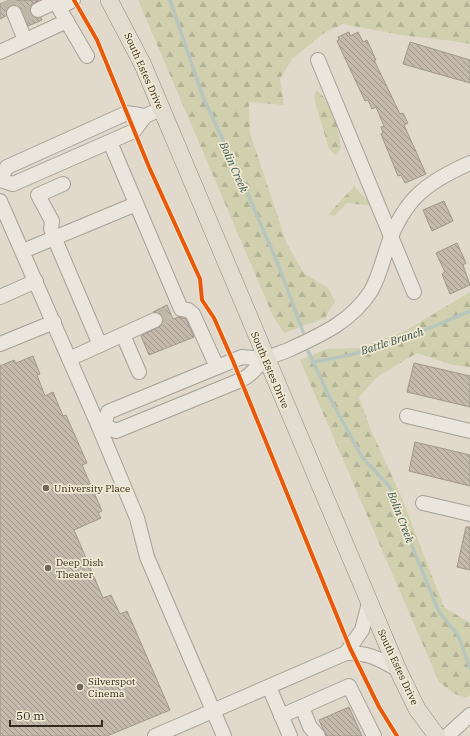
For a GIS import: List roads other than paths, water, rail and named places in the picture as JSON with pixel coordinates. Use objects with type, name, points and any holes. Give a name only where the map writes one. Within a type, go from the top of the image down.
[{"type":"main road","name":"South Estes Drive","points":[[109,0],[143,65],[398,670],[417,709],[437,736]]},
{"type":"street","points":[[38,10],[73,0]]},
{"type":"street","points":[[55,4],[67,21],[87,56]]},
{"type":"street","points":[[17,16],[26,40]]},
{"type":"street","points":[[0,52],[67,21]]},
{"type":"street","points":[[318,60],[392,235],[414,292]]},
{"type":"street","points":[[145,116],[127,114],[7,166],[0,179],[13,184],[110,142],[134,131],[145,116],[161,108]]},
{"type":"street","points":[[110,142],[136,204],[176,311],[188,310],[193,314],[217,367]]},
{"type":"street","points":[[102,426],[116,431],[250,375],[266,359],[338,326],[371,291],[378,277],[392,235],[410,202],[424,188],[448,173],[470,163]]},
{"type":"street","points":[[64,184],[38,195],[52,221],[53,233],[100,345]]},
{"type":"street","points":[[0,201],[69,359],[102,426],[137,518],[147,557],[224,736]]},
{"type":"street","points":[[23,251],[53,233],[136,204]]},
{"type":"street","points":[[0,297],[36,281]]},
{"type":"street","points":[[69,359],[155,320]]},
{"type":"street","points":[[0,344],[54,322]]},
{"type":"street","points":[[122,335],[139,372]]},
{"type":"street","points":[[102,426],[108,412],[217,367],[242,357],[266,359]]},
{"type":"street","points":[[407,416],[470,431]]},
{"type":"street","points":[[423,503],[470,514]]},
{"type":"street","points":[[346,653],[362,630],[369,603]]},
{"type":"street","points":[[155,736],[346,653],[365,653],[376,657],[398,670]]},
{"type":"street","points":[[281,716],[349,686],[374,736]]},
{"type":"street","points":[[269,687],[290,736]]},
{"type":"street","points":[[302,707],[312,733]]},
{"type":"street","points":[[447,736],[470,715]]},
{"type":"waterway","name":"Bolin Creek","points":[[170,0],[203,97],[244,185],[280,269],[303,332]]},
{"type":"waterway","name":"Battle Branch","points":[[312,362],[332,359],[373,349],[470,311]]},
{"type":"waterway","name":"Bolin Creek","points":[[308,351],[330,398],[362,457],[389,486],[398,504],[405,529],[439,612],[458,635],[470,668]]},
{"type":"tunnel","points":[[8,0],[14,13]]},
{"type":"tunnel","points":[[23,16],[38,10]]},
{"type":"tunnel","points":[[155,320],[171,313]]},
{"type":"place","name":"University Place","points":[[46,488]]},
{"type":"place","name":"Deep Dish Theater","points":[[48,568]]},
{"type":"place","name":"Silverspot Cinema","points":[[80,687]]}]
